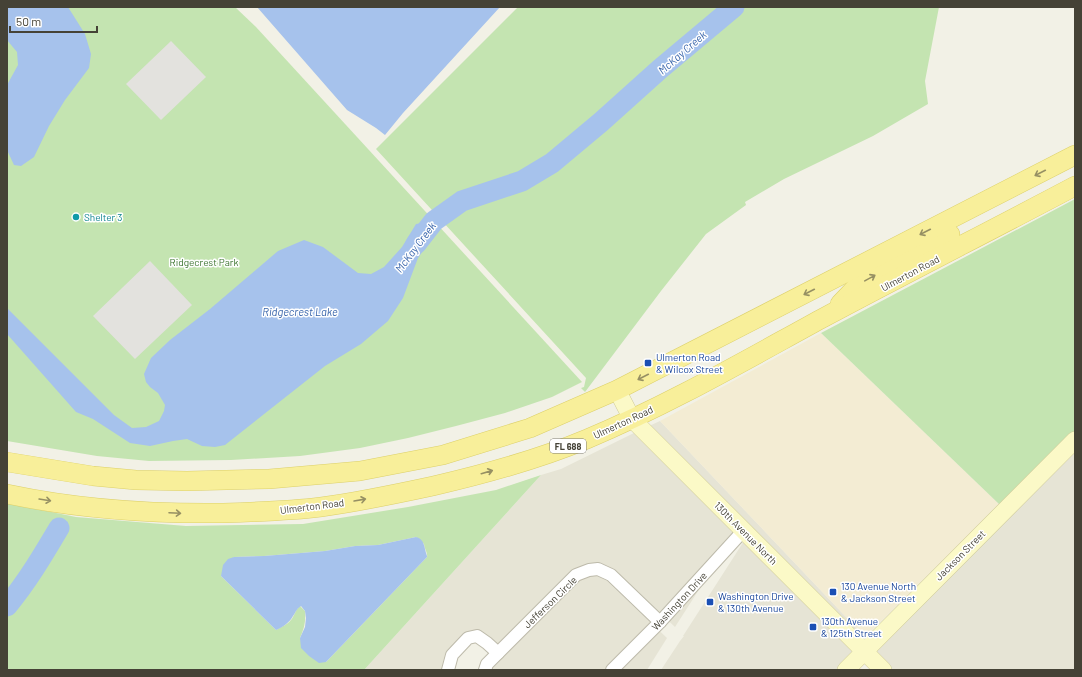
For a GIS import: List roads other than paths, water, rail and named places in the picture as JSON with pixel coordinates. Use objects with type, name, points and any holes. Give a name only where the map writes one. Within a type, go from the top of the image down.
[{"type":"main road","points":[[7,462],[93,476],[136,480],[186,481],[270,479],[360,471],[443,455],[530,428],[617,390],[1075,155]]},
{"type":"main road","name":"Ulmerton Road","points":[[7,494],[74,505],[131,511],[175,513],[257,512],[320,507],[399,493],[475,476],[524,462],[585,440],[675,398],[1075,186]]},
{"type":"main road","points":[[831,314],[858,284],[964,226],[966,211]]},
{"type":"street","name":"130th Avenue North","points":[[617,390],[632,419],[883,670]]},
{"type":"street","name":"Jackson Street","points":[[846,670],[1075,440]]},
{"type":"street","name":"Washington Drive","points":[[612,670],[660,622],[744,530]]},
{"type":"street","name":"Jefferson Circle","points":[[485,670],[487,664],[576,575],[589,570],[598,569],[611,575],[660,622]]},
{"type":"street","points":[[448,670],[452,655],[468,638],[477,636],[498,653]]},
{"type":"water","points":[[7,7],[68,7],[85,34],[91,54],[89,68],[65,100],[49,126],[34,157],[21,166],[14,165],[7,150],[7,85],[18,65],[17,52],[7,40]]},
{"type":"water","points":[[257,7],[500,7],[403,113],[385,135],[347,110]]},
{"type":"water","name":"Ridgecrest Lake","points":[[434,221],[434,235],[418,258],[403,298],[388,321],[361,344],[325,366],[225,445],[215,447],[202,446],[187,439],[150,446],[130,443],[93,419],[76,412],[7,334],[7,308],[114,415],[132,428],[146,427],[159,421],[165,405],[158,393],[146,382],[144,374],[151,358],[170,340],[210,309],[278,251],[304,240],[323,247],[358,273],[371,274],[384,267],[402,247],[416,224]]},
{"type":"water","points":[[416,537],[423,542],[427,557],[326,662],[319,663],[301,648],[300,638],[305,627],[306,618],[305,611],[301,606],[297,609],[288,623],[276,630],[221,576],[223,565],[228,559],[234,557],[325,551],[355,546],[378,545]]},
{"type":"waterway","name":"McKay Creek","points":[[416,244],[434,221],[462,201],[522,181],[552,163],[734,7]]},
{"type":"waterway","name":"McKay Creek","points":[[7,606],[28,578],[59,528]]},
{"type":"place","name":"Shelter 3","points":[[76,217]]},
{"type":"place","name":"Ulmerton Road & Wilcox Street","points":[[648,363]]},
{"type":"place","name":"130 Avenue North & Jackson Street","points":[[833,592]]},
{"type":"place","name":"Washington Drive & 130th Avenue","points":[[710,602]]},
{"type":"place","name":"130th Avenue & 125th Street","points":[[813,627]]},
{"type":"park label","name":"Ridgecrest Park","points":[[204,262]]}]
